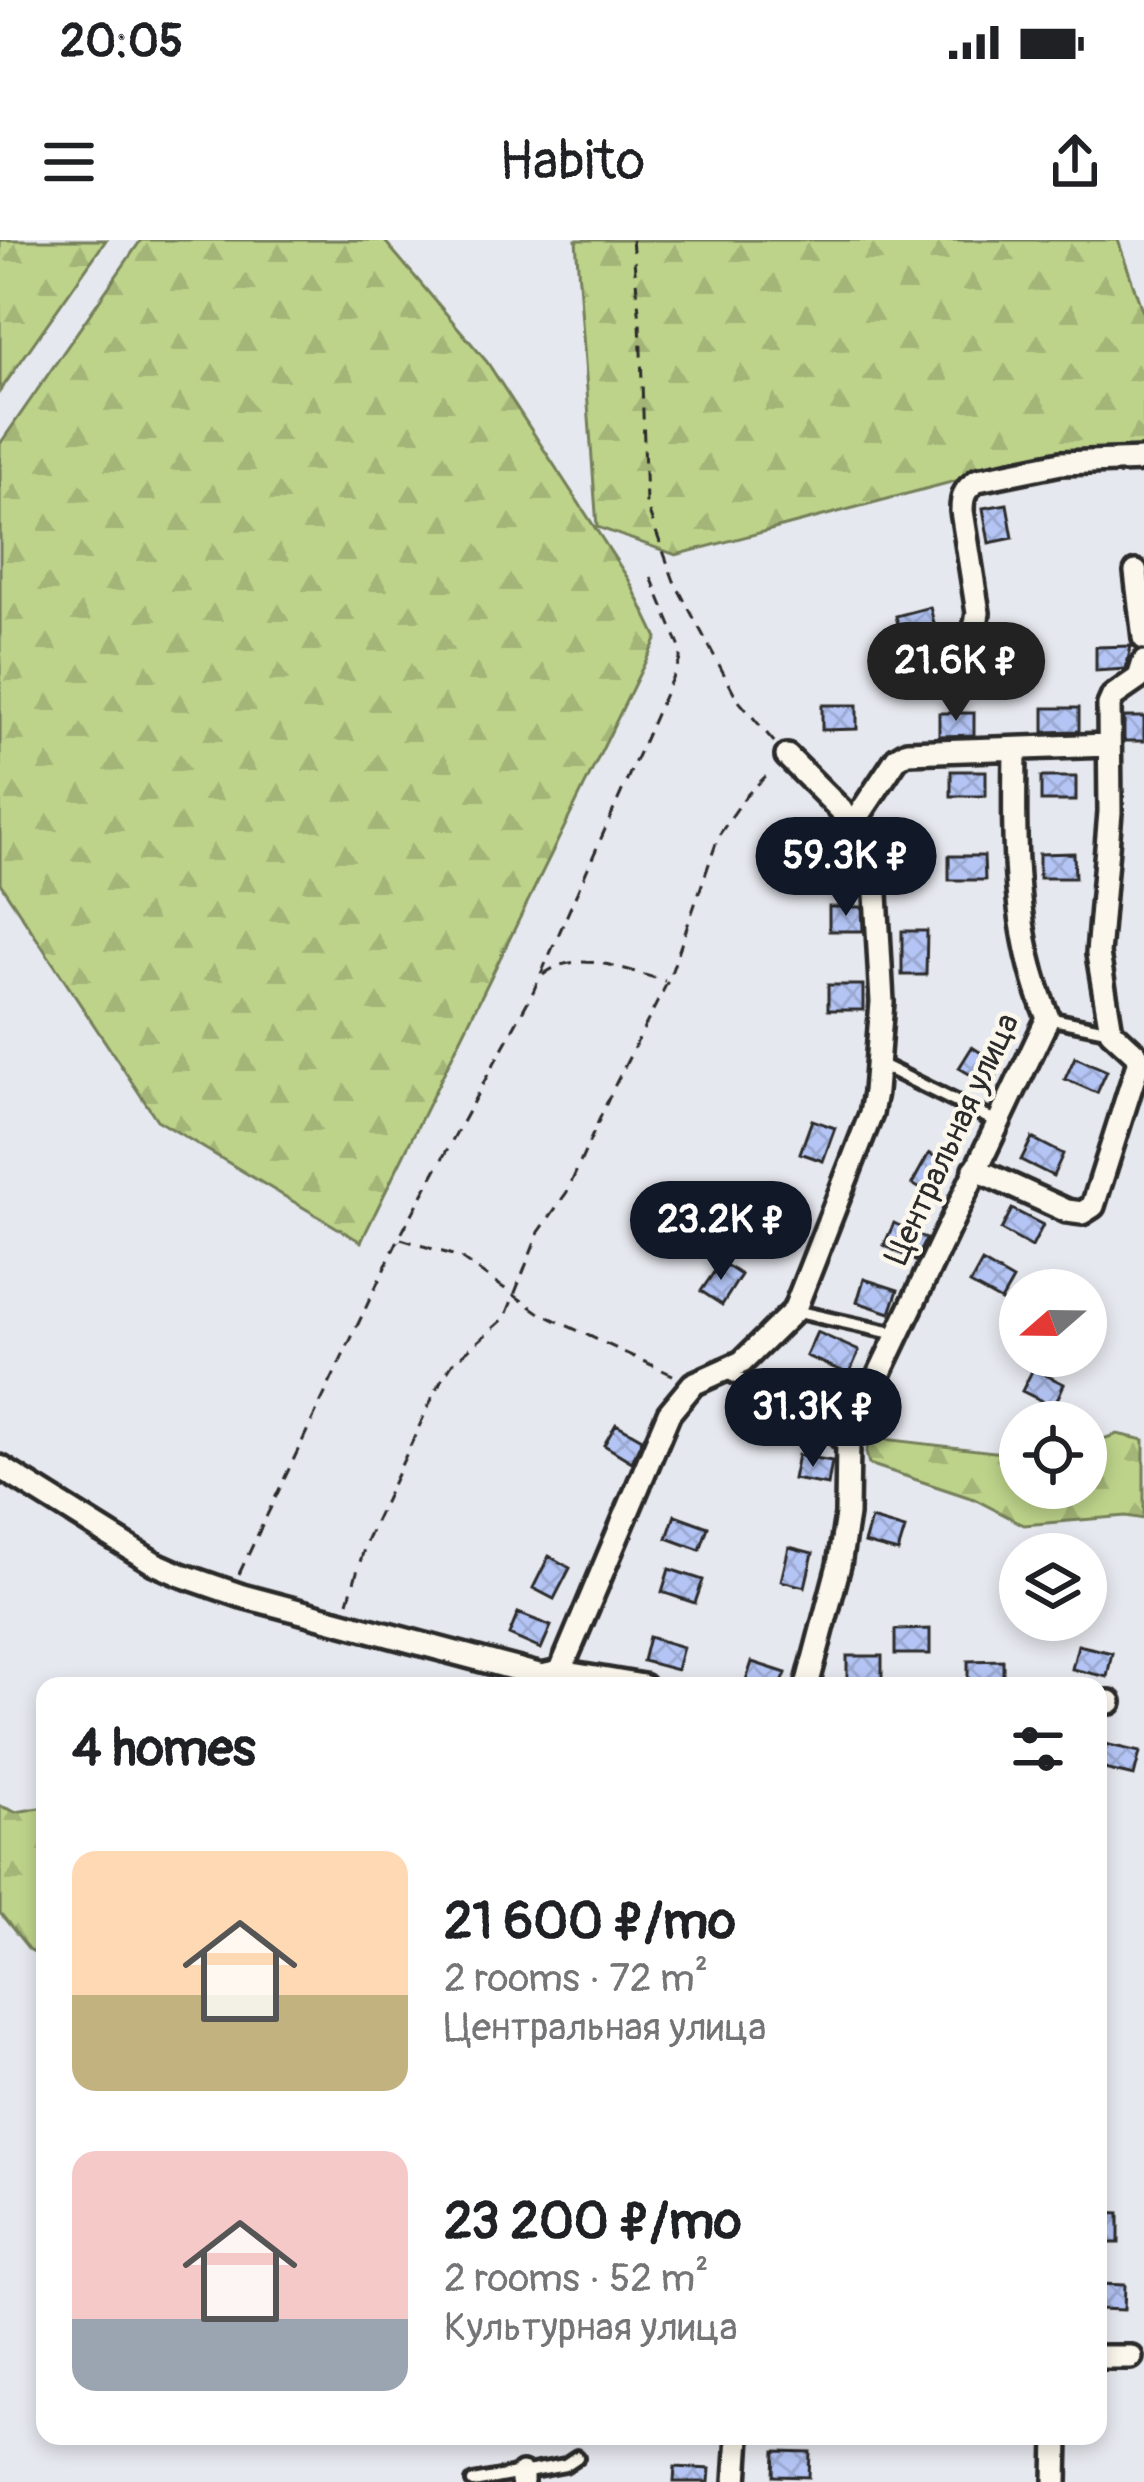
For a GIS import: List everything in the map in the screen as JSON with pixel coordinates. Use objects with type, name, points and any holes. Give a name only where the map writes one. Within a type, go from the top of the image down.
[{"type":"street","points":[[894,657],[957,646],[968,642],[975,630],[978,614],[962,511],[962,496],[968,487],[978,480],[1061,464],[1144,460]]},
{"type":"street","points":[[1136,572],[1144,638]]},
{"type":"street","points":[[975,1168],[1067,1211],[1082,1213],[1094,1206],[1138,1064],[1137,1055],[1111,1031],[1098,954],[1110,812],[1109,705],[1113,696],[1139,678],[1144,662]]},
{"type":"street","points":[[851,827],[897,758],[907,752],[1108,745]]},
{"type":"street","name":"Центральная улица","points":[[809,1677],[847,1515],[846,1450],[1048,1018],[1031,965],[1015,882],[1015,749]]},
{"type":"street","points":[[547,1677],[681,1394],[742,1362],[794,1311],[871,1114],[882,1001],[875,876],[851,827],[821,788],[787,756]]},
{"type":"street","points":[[0,1467],[154,1562],[230,1591],[543,1677]]},
{"type":"street","points":[[1107,2357],[1131,2356]]},
{"type":"street","points":[[736,2482],[738,2445]]},
{"type":"street","points":[[1056,2482],[1057,2445]]},
{"type":"lane","points":[[1048,1018],[1111,1031]]},
{"type":"lane","points":[[877,1064],[997,1122]]},
{"type":"lane","points":[[794,1311],[897,1334]]},
{"type":"lane","points":[[724,1372],[798,1406],[846,1450]]},
{"type":"lane","points":[[473,2482],[522,2478],[577,2457]]},
{"type":"path","points":[[343,1624],[367,1539],[437,1388],[452,1364],[496,1329],[539,1232],[566,1192],[668,982],[719,835],[745,797],[787,756],[738,700],[674,581],[646,504],[640,321],[632,240]]},
{"type":"path","points":[[230,1591],[399,1238],[541,976],[680,660],[680,648],[651,577]]},
{"type":"path","points":[[541,976],[554,965],[597,962],[668,982]]},
{"type":"path","points":[[399,1238],[459,1257],[540,1313],[693,1384]]},
{"type":"green space","points":[[0,240],[106,240],[0,391]]},
{"type":"green space","points":[[141,240],[384,240],[487,362],[629,580],[657,638],[361,1242],[157,1120],[0,883],[0,444]]},
{"type":"green space","points":[[576,240],[1118,240],[1144,316],[1144,454],[1027,462],[676,555],[597,527]]},
{"type":"green space","points":[[1117,1434],[1144,1440],[1144,1519],[1126,1516],[1024,1525],[974,1499],[869,1464],[866,1452],[869,1444],[884,1439],[999,1453],[999,1509],[1107,1509],[1107,1438]]},
{"type":"green space","points":[[0,1806],[16,1812],[36,1809],[36,1953],[0,1913]]},
{"type":"building","points":[[1007,504],[1013,538],[989,543],[983,508]]},
{"type":"building","points":[[930,607],[936,631],[902,640],[896,616]]},
{"type":"building","points":[[1131,646],[1126,669],[1096,671],[1096,647]]},
{"type":"building","points":[[822,705],[857,705],[857,729],[822,730]]},
{"type":"building","points":[[1044,708],[1079,708],[1079,731],[1044,732]]},
{"type":"building","points":[[939,713],[974,713],[974,735],[939,736]]},
{"type":"building","points":[[1124,717],[1144,717],[1144,741],[1124,741]]},
{"type":"building","points":[[951,771],[986,771],[986,796],[951,796]]},
{"type":"building","points":[[1041,777],[1076,777],[1076,801],[1041,801]]},
{"type":"building","points":[[1074,853],[1075,878],[1039,878],[1039,854]]},
{"type":"building","points":[[949,856],[984,856],[985,880],[949,880]]},
{"type":"building","points":[[829,907],[862,907],[863,931],[829,931]]},
{"type":"building","points":[[902,931],[927,931],[926,975],[902,975]]},
{"type":"building","points":[[828,985],[863,985],[863,1010],[828,1010]]},
{"type":"building","points":[[972,1047],[1002,1066],[990,1086],[959,1068]]},
{"type":"building","points":[[1075,1057],[1107,1071],[1097,1093],[1065,1079]]},
{"type":"building","points":[[812,1120],[835,1128],[823,1161],[800,1153]]},
{"type":"building","points":[[1032,1138],[1063,1154],[1053,1176],[1021,1160]]},
{"type":"building","points":[[929,1153],[950,1165],[933,1196],[912,1184]]},
{"type":"building","points":[[761,1194],[792,1211],[780,1232],[749,1216]]},
{"type":"building","points":[[1012,1209],[1043,1225],[1032,1247],[1001,1230]]},
{"type":"building","points":[[894,1223],[926,1239],[915,1261],[884,1245]]},
{"type":"building","points":[[721,1262],[741,1275],[722,1305],[701,1291]]},
{"type":"building","points":[[982,1262],[999,1272],[999,1300],[970,1284]]},
{"type":"building","points":[[864,1279],[898,1290],[890,1313],[857,1302]]},
{"type":"building","points":[[817,1332],[859,1351],[849,1374],[806,1356]]},
{"type":"building","points":[[1029,1377],[1050,1377],[1064,1384],[1057,1401],[1042,1401],[1022,1391]]},
{"type":"building","points":[[616,1424],[642,1439],[632,1462],[604,1445]]},
{"type":"building","points":[[798,1455],[832,1461],[828,1485],[793,1479]]},
{"type":"building","points":[[675,1515],[708,1527],[700,1550],[667,1538]]},
{"type":"building","points":[[871,1519],[905,1529],[898,1552],[864,1543]]},
{"type":"building","points":[[789,1547],[813,1553],[805,1587],[781,1581]]},
{"type":"building","points":[[549,1556],[570,1568],[554,1599],[533,1588]]},
{"type":"building","points":[[669,1569],[703,1580],[695,1603],[662,1592]]},
{"type":"building","points":[[518,1613],[551,1626],[541,1649],[509,1635]]},
{"type":"building","points":[[930,1629],[930,1654],[895,1654],[895,1630]]},
{"type":"building","points":[[649,1637],[683,1647],[677,1670],[643,1661]]},
{"type":"building","points":[[1078,1645],[1112,1653],[1107,1677],[1072,1669]]},
{"type":"building","points":[[847,1656],[882,1656],[882,1677],[847,1677]]},
{"type":"building","points":[[1003,1660],[1003,1677],[968,1677],[968,1661]]},
{"type":"building","points":[[752,1662],[786,1673],[784,1677],[747,1677]]},
{"type":"building","points":[[1107,1744],[1140,1752],[1134,1776],[1107,1770]]},
{"type":"building","points":[[1107,2212],[1119,2213],[1119,2243],[1107,2243]]},
{"type":"building","points":[[1107,2284],[1125,2285],[1124,2310],[1107,2309]]},
{"type":"building","points":[[775,2451],[810,2452],[809,2477],[774,2476]]},
{"type":"building","points":[[675,2467],[710,2469],[709,2482],[674,2482]]}]
